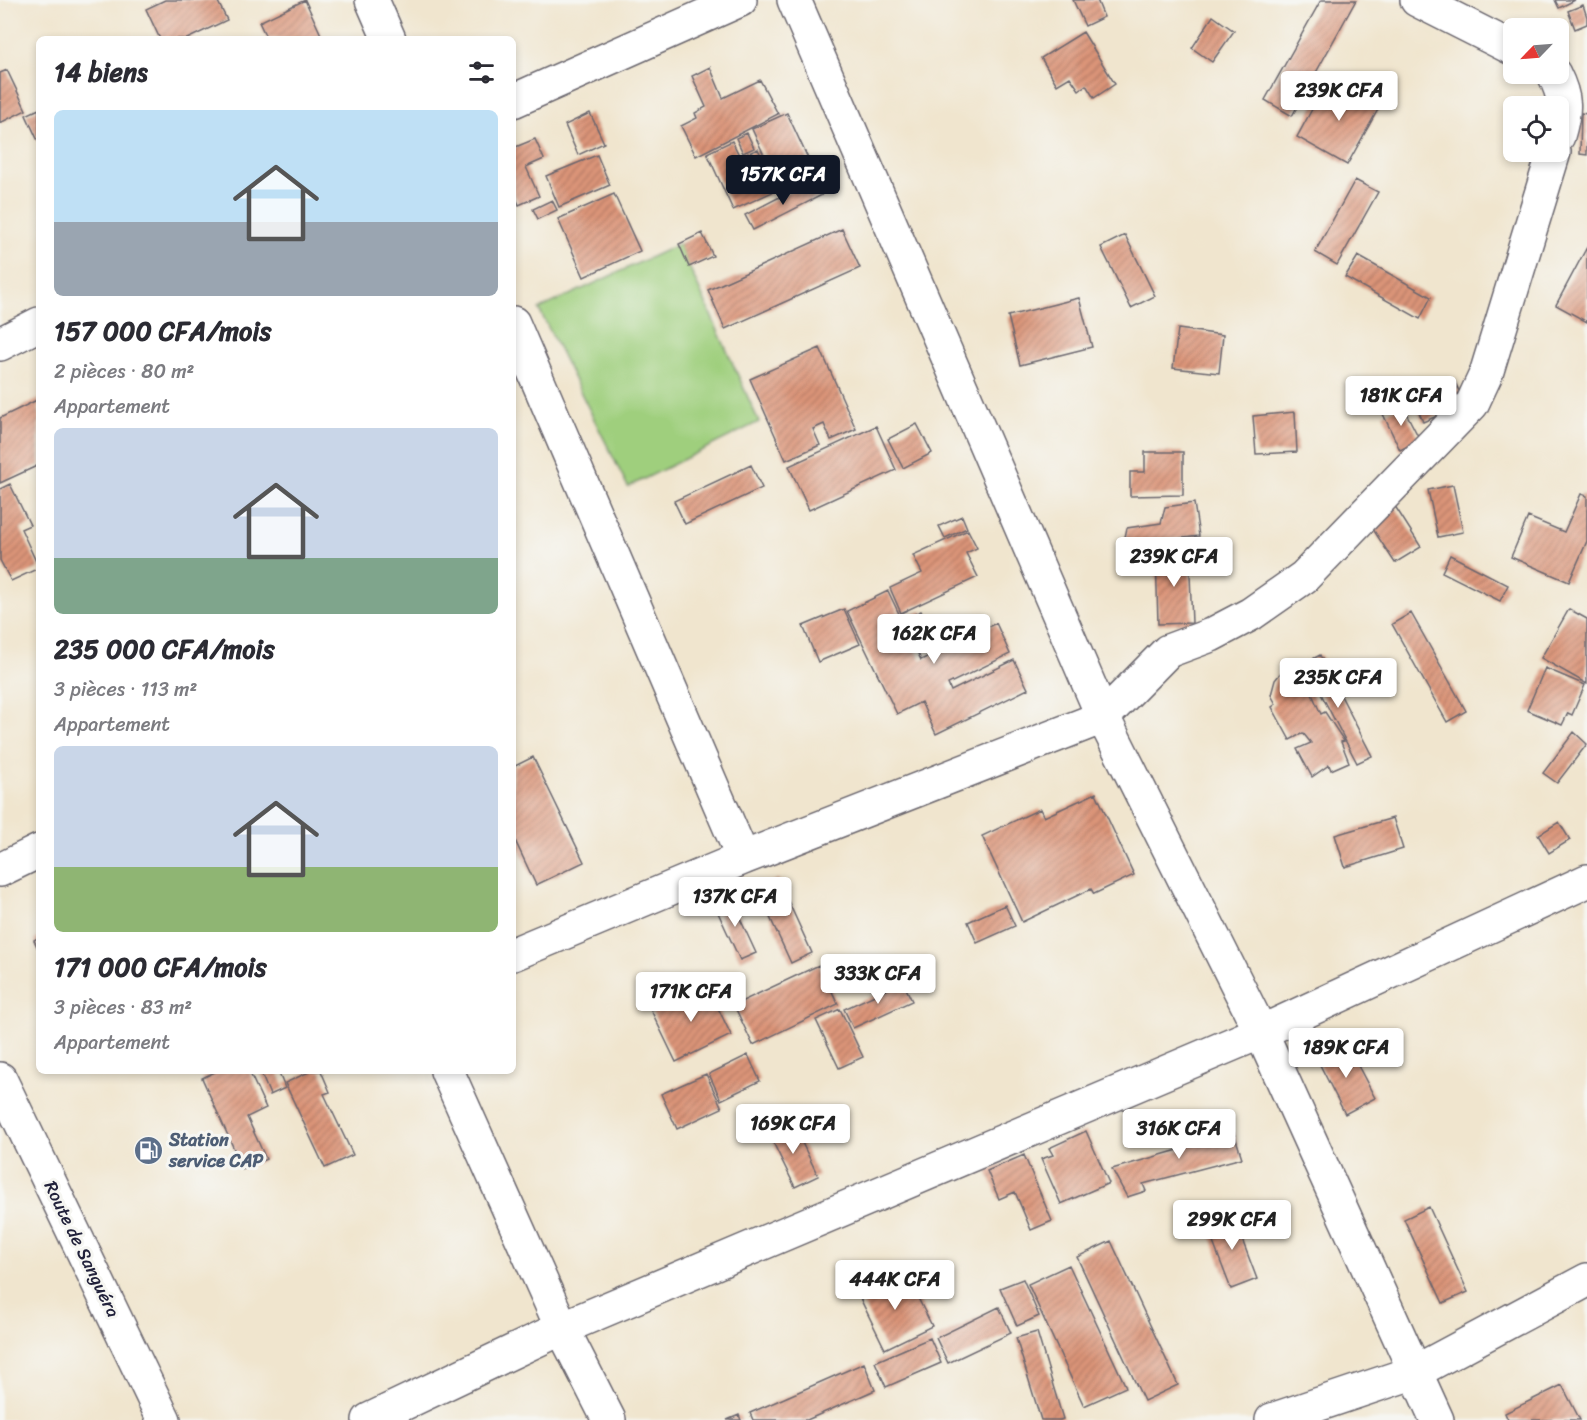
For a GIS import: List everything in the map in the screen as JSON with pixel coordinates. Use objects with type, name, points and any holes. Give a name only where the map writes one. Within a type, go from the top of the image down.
[{"type":"street","points":[[372,0],[388,36]]},
{"type":"street","points":[[516,100],[740,0]]},
{"type":"street","points":[[794,0],[1103,717],[1261,1032],[1437,1420]]},
{"type":"street","points":[[1417,0],[1503,43]]},
{"type":"street","points":[[516,953],[743,858],[1103,717],[1168,651],[1211,635],[1251,614],[1304,577],[1472,404],[1486,374],[1551,162]]},
{"type":"street","points":[[0,344],[36,326]]},
{"type":"street","points":[[516,330],[743,858]]},
{"type":"street","points":[[0,870],[36,852]]},
{"type":"street","points":[[369,1420],[562,1328],[1261,1032],[1587,881]]},
{"type":"street","points":[[448,1074],[562,1328],[609,1420]]},
{"type":"street","name":"Route de Sanguéra","points":[[0,1079],[164,1420]]},
{"type":"street","points":[[1272,1420],[1415,1372],[1587,1280]]},
{"type":"green space","points":[[679,244],[759,422],[628,487],[539,309]]},
{"type":"building","points":[[165,0],[217,0],[227,20],[193,36],[159,36],[146,9]]},
{"type":"building","points":[[305,0],[322,36],[266,36],[259,22]]},
{"type":"building","points":[[1073,0],[1097,0],[1104,17],[1085,26]]},
{"type":"building","points":[[1321,0],[1356,0],[1292,116],[1265,100]]},
{"type":"building","points":[[1555,0],[1575,0],[1559,8]]},
{"type":"building","points":[[1583,5],[1587,24],[1575,29],[1568,11]]},
{"type":"building","points":[[1213,16],[1234,31],[1212,62],[1192,48]]},
{"type":"building","points":[[1083,32],[1115,84],[1094,98],[1086,85],[1079,90],[1070,77],[1057,85],[1041,58]]},
{"type":"building","points":[[710,67],[723,98],[760,80],[778,114],[696,156],[681,126],[697,118],[695,113],[706,107],[692,76]]},
{"type":"building","points":[[7,70],[26,110],[0,123],[0,73]]},
{"type":"building","points":[[1341,82],[1381,104],[1347,165],[1297,137],[1323,89],[1334,95]]},
{"type":"building","points":[[36,110],[36,137],[26,115]]},
{"type":"building","points":[[590,113],[604,143],[578,155],[565,125]]},
{"type":"building","points":[[787,113],[817,178],[782,194],[752,129]]},
{"type":"building","points":[[1581,113],[1587,114],[1587,155],[1580,154]]},
{"type":"building","points":[[747,133],[754,148],[743,153],[736,138]]},
{"type":"building","points":[[535,139],[544,159],[526,167],[539,196],[519,205],[516,198],[516,147]]},
{"type":"building","points":[[732,141],[740,157],[758,149],[777,190],[733,210],[707,153]]},
{"type":"building","points":[[597,155],[610,185],[559,207],[546,176]]},
{"type":"building","points":[[1355,180],[1378,192],[1337,265],[1315,252]]},
{"type":"building","points":[[816,182],[822,195],[753,230],[745,215],[795,189],[797,192]]},
{"type":"building","points":[[614,194],[640,251],[584,277],[558,219]]},
{"type":"building","points":[[552,200],[557,210],[538,219],[533,209]]},
{"type":"building","points":[[842,229],[860,268],[725,329],[708,290]]},
{"type":"building","points":[[702,233],[713,256],[689,267],[679,244]]},
{"type":"building","points":[[1125,235],[1155,296],[1131,308],[1101,247]]},
{"type":"building","points":[[1587,247],[1587,322],[1556,305]]},
{"type":"building","points":[[1358,256],[1431,297],[1420,319],[1345,277]]},
{"type":"building","points":[[1079,298],[1092,347],[1020,365],[1008,316]]},
{"type":"building","points":[[1178,329],[1223,335],[1219,373],[1173,368]]},
{"type":"building","points":[[820,348],[856,429],[831,440],[824,424],[813,429],[820,445],[786,460],[750,379]]},
{"type":"building","points":[[1455,382],[1465,404],[1423,422],[1414,400]]},
{"type":"building","points":[[36,400],[36,466],[0,483],[0,418]]},
{"type":"building","points":[[1402,405],[1420,440],[1400,450],[1383,414]]},
{"type":"building","points":[[1295,412],[1297,452],[1256,454],[1253,416]]},
{"type":"building","points":[[917,424],[932,453],[903,468],[888,439]]},
{"type":"building","points":[[876,426],[896,470],[809,510],[789,466]]},
{"type":"building","points":[[1145,452],[1183,452],[1183,495],[1130,496],[1130,472],[1145,472]]},
{"type":"building","points":[[751,465],[762,488],[685,524],[674,501]]},
{"type":"building","points":[[10,484],[30,525],[21,529],[36,562],[36,569],[11,581],[0,560],[0,489]]},
{"type":"building","points":[[1453,485],[1463,532],[1438,537],[1428,490]]},
{"type":"building","points":[[1581,494],[1587,496],[1587,541],[1569,582],[1511,557],[1528,517],[1564,532]]},
{"type":"building","points":[[1194,503],[1199,536],[1123,546],[1127,528],[1161,523],[1165,507]]},
{"type":"building","points":[[1393,503],[1421,547],[1395,563],[1367,520]]},
{"type":"building","points":[[962,516],[967,528],[945,538],[939,526]]},
{"type":"building","points":[[968,530],[977,548],[966,553],[978,577],[901,613],[890,588],[922,573],[913,555]]},
{"type":"building","points":[[1189,551],[1192,623],[1158,624],[1156,552]]},
{"type":"building","points":[[1450,555],[1508,585],[1500,601],[1442,572]]},
{"type":"building","points":[[888,591],[902,620],[921,611],[931,632],[912,641],[921,660],[996,623],[1010,654],[948,684],[951,691],[1014,660],[1028,689],[936,734],[921,702],[897,714],[847,611]]},
{"type":"building","points":[[844,609],[860,644],[818,662],[803,626]]},
{"type":"building","points":[[1569,609],[1587,619],[1587,684],[1541,658]]},
{"type":"building","points":[[1411,613],[1466,711],[1447,722],[1392,624]]},
{"type":"building","points":[[1320,655],[1372,756],[1357,763],[1305,663]]},
{"type":"building","points":[[1545,668],[1585,685],[1572,715],[1568,713],[1562,725],[1527,710]]},
{"type":"building","points":[[1283,670],[1290,680],[1297,678],[1303,691],[1312,694],[1321,714],[1325,712],[1344,741],[1341,742],[1349,762],[1331,770],[1329,765],[1312,777],[1297,749],[1311,743],[1303,733],[1290,740],[1272,707],[1276,704],[1271,695],[1275,680]]},
{"type":"building","points":[[1574,732],[1587,744],[1557,783],[1543,773]]},
{"type":"building","points":[[533,757],[584,862],[536,885],[516,842],[516,766]]},
{"type":"building","points":[[1096,793],[1134,875],[1094,894],[1091,889],[1022,922],[982,836],[1040,809],[1044,817]]},
{"type":"building","points":[[1393,818],[1403,849],[1345,867],[1335,835]]},
{"type":"building","points":[[1559,822],[1570,840],[1549,853],[1538,835]]},
{"type":"building","points":[[778,879],[812,953],[791,963],[757,889]]},
{"type":"building","points":[[730,897],[756,953],[740,960],[714,904]]},
{"type":"building","points":[[1005,905],[1015,926],[977,943],[968,922]]},
{"type":"building","points":[[819,965],[838,1004],[753,1045],[734,1005]]},
{"type":"building","points":[[903,982],[912,1001],[853,1028],[844,1009]]},
{"type":"building","points":[[706,983],[731,1035],[676,1062],[651,1010]]},
{"type":"building","points":[[840,1009],[863,1057],[839,1068],[816,1020]]},
{"type":"building","points":[[1346,1043],[1375,1098],[1345,1114],[1317,1059]]},
{"type":"building","points":[[748,1055],[760,1081],[721,1100],[709,1074]]},
{"type":"building","points":[[211,1074],[250,1074],[266,1108],[247,1117],[266,1159],[243,1169],[202,1078]]},
{"type":"building","points":[[261,1074],[279,1074],[285,1088],[270,1095]]},
{"type":"building","points":[[304,1074],[322,1074],[330,1092],[324,1094],[353,1155],[325,1168],[285,1083]]},
{"type":"building","points":[[706,1074],[722,1108],[677,1129],[661,1094]]},
{"type":"building","points":[[1202,1121],[1209,1142],[1234,1133],[1242,1158],[1143,1184],[1146,1191],[1127,1197],[1112,1169],[1185,1148],[1178,1133]]},
{"type":"building","points":[[792,1122],[818,1176],[795,1187],[769,1134]]},
{"type":"building","points":[[1086,1131],[1109,1183],[1061,1204],[1041,1159],[1053,1155],[1049,1148]]},
{"type":"building","points":[[1024,1155],[1052,1221],[1031,1230],[1015,1192],[999,1199],[987,1171]]},
{"type":"building","points":[[1429,1207],[1468,1292],[1443,1303],[1404,1219]]},
{"type":"building","points":[[1232,1213],[1257,1279],[1231,1289],[1206,1224]]},
{"type":"building","points":[[1111,1241],[1178,1385],[1144,1401],[1077,1257]]},
{"type":"building","points":[[1069,1265],[1126,1387],[1084,1406],[1028,1284]]},
{"type":"building","points":[[906,1274],[932,1326],[885,1349],[859,1296]]},
{"type":"building","points":[[1023,1279],[1039,1316],[1017,1326],[1000,1288]]},
{"type":"building","points":[[999,1307],[1011,1333],[948,1363],[936,1338]]},
{"type":"building","points":[[1037,1332],[1063,1419],[1060,1420],[1041,1420],[1016,1338]]},
{"type":"building","points":[[930,1338],[941,1363],[886,1387],[875,1362]]},
{"type":"building","points":[[864,1363],[875,1390],[807,1420],[753,1420],[750,1413]]},
{"type":"building","points":[[1562,1385],[1580,1420],[1508,1420],[1505,1413]]},
{"type":"building","points":[[739,1415],[741,1420],[727,1420]]},
{"type":"place","name":"Station service CAP","points":[[148,1150]]}]
